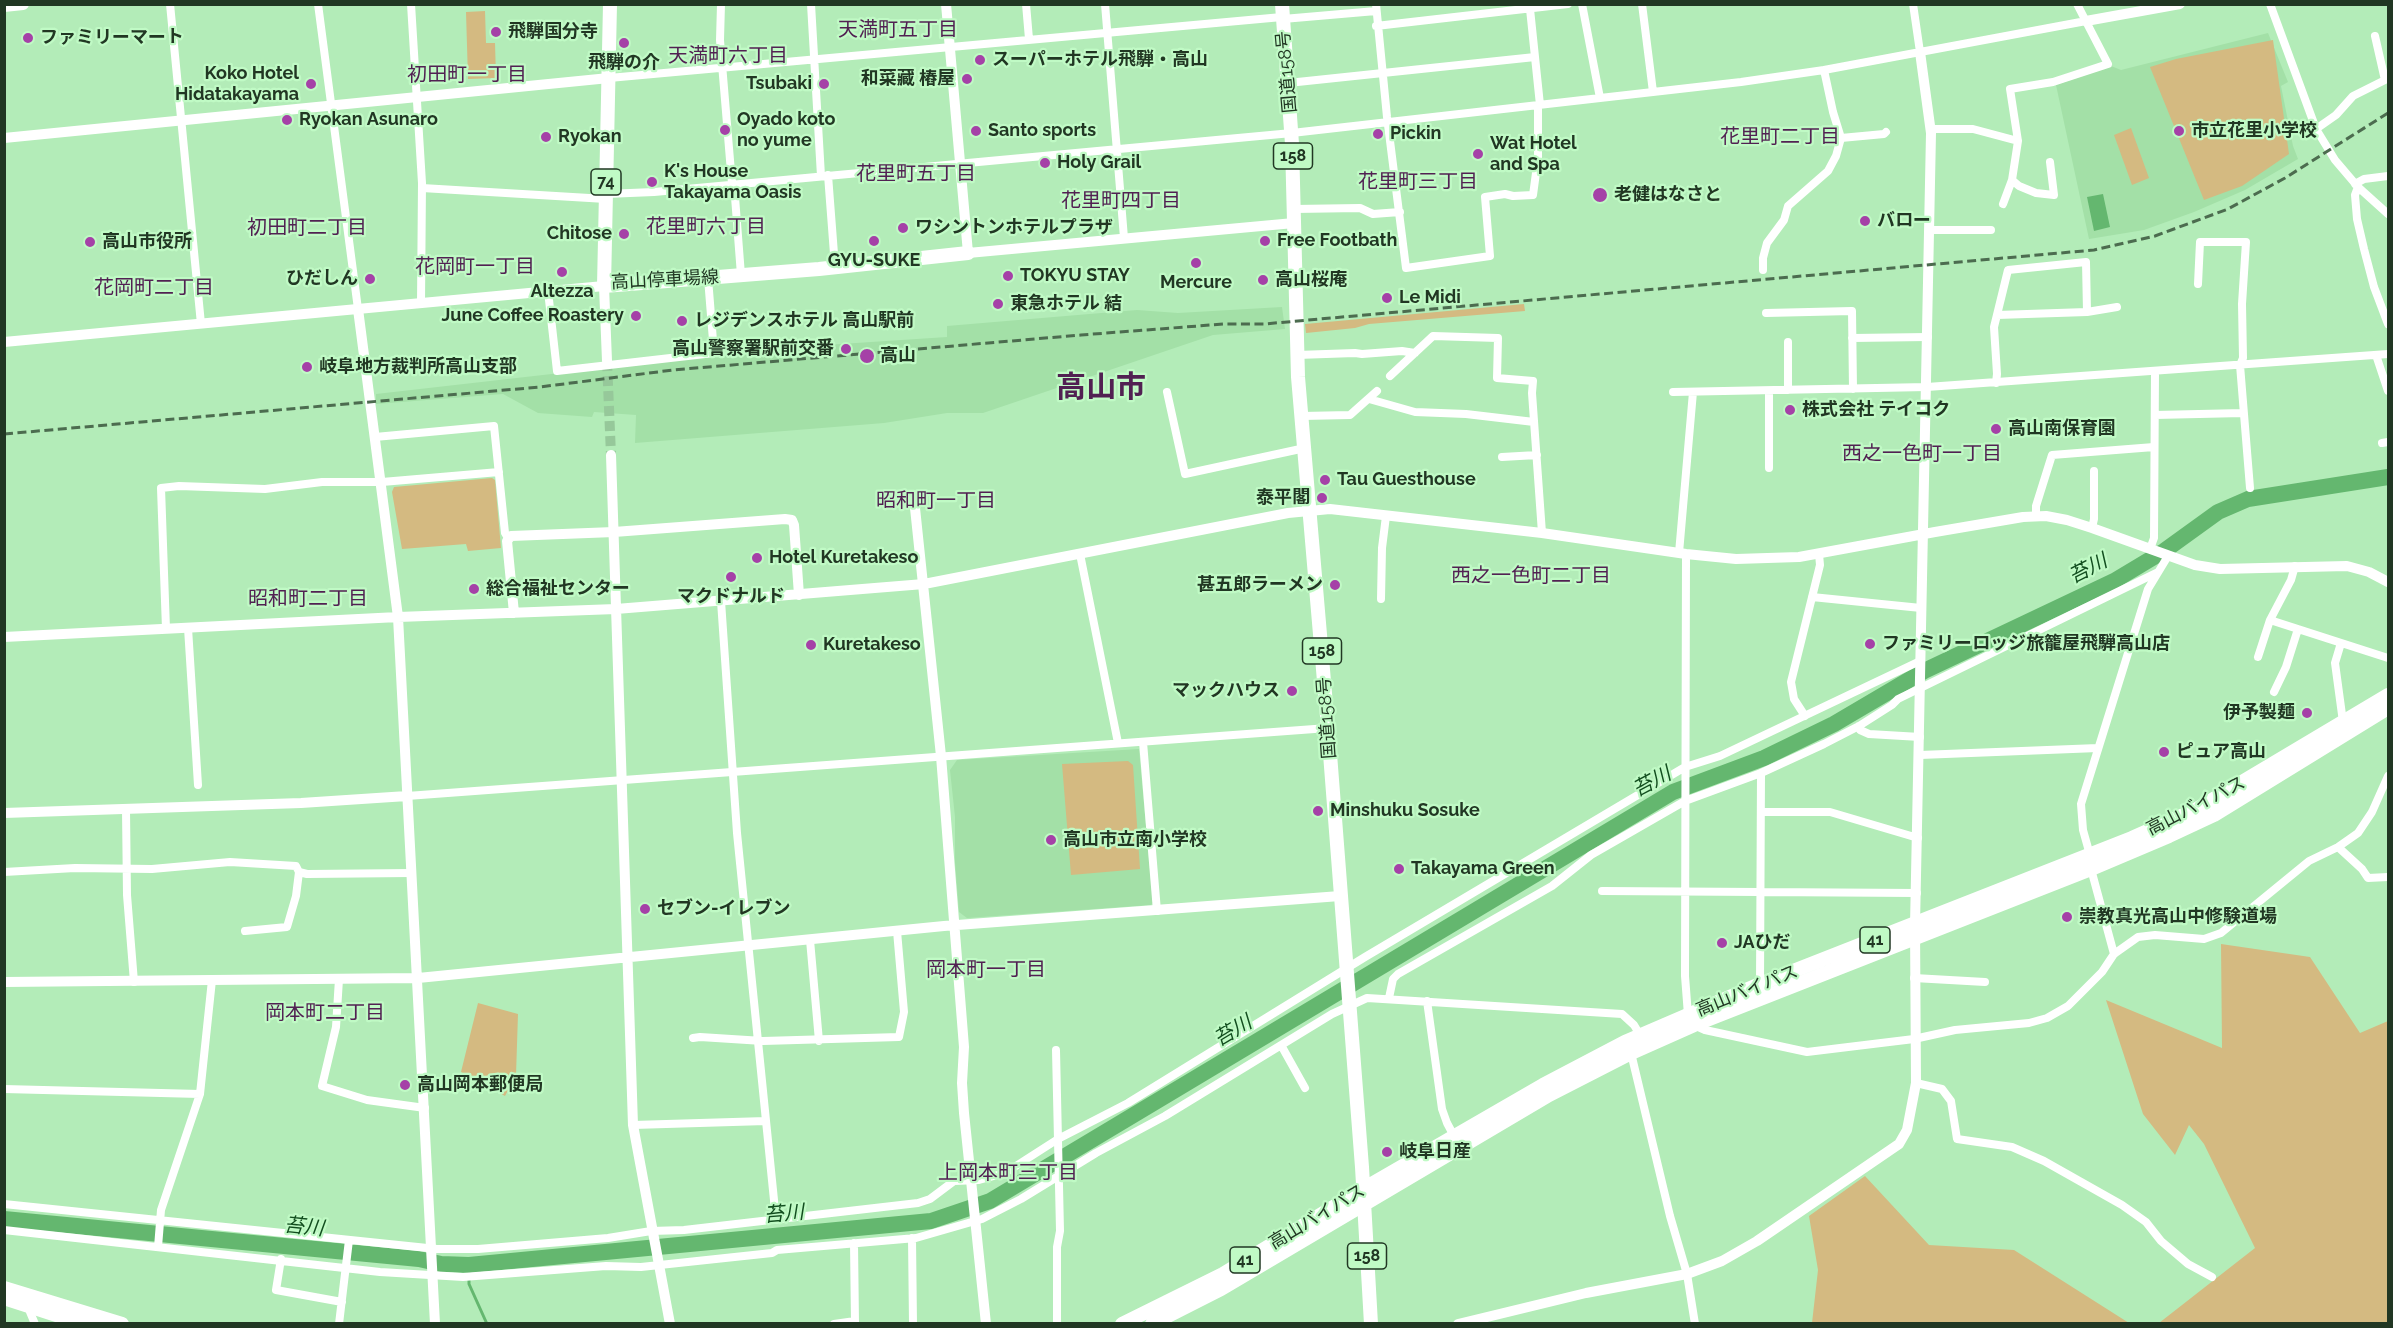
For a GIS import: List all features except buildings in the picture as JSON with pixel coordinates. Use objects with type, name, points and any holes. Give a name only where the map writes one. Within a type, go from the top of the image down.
[{"type":"main road","points":[[4,6],[22,4]]},
{"type":"main road","name":"高山停車場線","points":[[610,4],[604,286],[835,267],[968,253]]},
{"type":"main road","name":"国道158号","points":[[1282,14],[1292,133],[1297,355],[1364,1196],[1371,1323]]},
{"type":"main road","name":"高山バイパス","points":[[2091,862],[2195,810],[2388,695]]},
{"type":"main road","name":"高山バイパス","points":[[1152,1323],[1221,1289],[1454,1136],[1543,1084],[1640,1035],[1691,1020],[2214,815],[2388,708]]},
{"type":"main road","name":"高山バイパス","points":[[1122,1323],[1223,1274],[1549,1095],[1760,984],[1915,931]]},
{"type":"main road","points":[[4,1288],[122,1323]]},
{"type":"main road","points":[[4,1298],[84,1323]]},
{"type":"street","points":[[170,4],[201,324]]},
{"type":"street","points":[[318,4],[398,617],[426,1108],[435,1323]]},
{"type":"street","points":[[411,4],[422,189],[421,303]]},
{"type":"street","points":[[721,4],[723,69],[741,275]]},
{"type":"street","points":[[811,4],[824,176],[835,267]]},
{"type":"street","points":[[946,4],[968,253],[1124,238],[1360,207],[1373,214],[1400,212]]},
{"type":"street","points":[[1026,4],[1029,39]]},
{"type":"street","points":[[1105,4],[1124,238]]},
{"type":"street","points":[[1376,26],[1568,4]]},
{"type":"street","points":[[1582,4],[1600,98]]},
{"type":"street","points":[[1642,4],[1653,92]]},
{"type":"street","points":[[1458,1323],[1586,1293],[1687,1274],[1722,1261],[1757,1241],[1899,1144],[1907,1130],[1916,1083],[1914,978],[1931,129],[1913,4]]},
{"type":"street","points":[[2003,204],[2012,180],[2018,141],[2010,89],[2053,82],[2108,64],[2077,4]]},
{"type":"street","points":[[422,189],[606,197],[1292,133],[1741,82],[1824,70],[2180,4]]},
{"type":"street","points":[[2270,4],[2316,129],[2335,160],[2356,185],[2388,214]]},
{"type":"street","points":[[4,138],[416,96],[950,48],[1282,14],[1376,8],[1376,26],[1406,268],[1490,256],[1485,197],[1504,194],[1533,195],[1538,158],[1539,105],[1530,9]]},
{"type":"street","points":[[2316,129],[2336,115],[2353,96],[2385,80],[2376,36]]},
{"type":"street","points":[[1288,83],[1535,57]]},
{"type":"street","points":[[1763,270],[1767,243],[1784,220],[1788,206],[1828,171],[1836,156],[1841,138],[1824,70]]},
{"type":"street","points":[[1931,129],[1973,129],[2018,141]]},
{"type":"street","points":[[1841,138],[1884,135],[1886,132]]},
{"type":"street","points":[[2012,180],[2019,186],[2036,193],[2055,195],[2050,162]]},
{"type":"street","points":[[2388,176],[2364,179],[2356,185],[2355,195],[2357,219],[2374,287],[2385,307],[2388,324]]},
{"type":"street","points":[[1930,230],[1991,230]]},
{"type":"street","points":[[2198,284],[2200,242],[2246,242],[2242,304],[2243,358],[2240,365],[2250,488]]},
{"type":"street","points":[[1996,383],[1994,327],[2008,270],[2086,262],[2087,312]]},
{"type":"street","points":[[548,291],[557,371],[714,353],[708,278]]},
{"type":"street","points":[[4,342],[604,286],[607,361]]},
{"type":"street","points":[[1997,315],[2087,312],[2116,307]]},
{"type":"street","points":[[1766,313],[1852,311],[1853,389]]},
{"type":"street","points":[[1390,376],[1433,336],[1498,338],[1497,378],[1533,381],[1542,533]]},
{"type":"street","points":[[1852,338],[1928,337]]},
{"type":"street","points":[[1788,342],[1788,390]]},
{"type":"street","points":[[1297,355],[1402,351],[1415,353]]},
{"type":"street","points":[[1673,392],[1927,387],[2388,354]]},
{"type":"street","points":[[2376,355],[2388,391]]},
{"type":"street","points":[[2151,549],[2154,538],[2155,371]]},
{"type":"street","points":[[1302,416],[1350,415],[1377,391]]},
{"type":"street","points":[[1769,391],[1769,468]]},
{"type":"street","points":[[1167,392],[1185,474],[1305,448]]},
{"type":"street","points":[[1694,392],[1682,554],[1685,891],[1691,1020],[1729,1036],[1807,1052],[1914,1039],[1955,1030],[2029,1023],[2048,1018],[2068,1006],[2102,972],[2114,954],[2138,936],[2204,939],[2221,933],[2309,861],[2358,833],[2372,812],[2388,776]]},
{"type":"street","points":[[1369,399],[1415,412],[1466,414],[1534,422]]},
{"type":"street","points":[[2155,415],[2243,413]]},
{"type":"street","points":[[375,437],[494,426],[505,532],[508,538],[514,612]]},
{"type":"street","points":[[2036,516],[2036,506],[2052,455],[2154,447]]},
{"type":"street","points":[[610,455],[633,1125],[670,1323]]},
{"type":"street","points":[[1502,457],[1537,455]]},
{"type":"street","points":[[2092,528],[2094,471]]},
{"type":"street","points":[[166,630],[161,488],[179,486],[265,489],[322,482],[382,482],[499,472]]},
{"type":"street","points":[[915,508],[940,756],[964,1047],[963,1098],[986,1323]]},
{"type":"street","points":[[4,637],[398,617],[616,609],[924,585],[1310,510],[1330,509],[1542,533],[1682,554],[1736,559],[1799,557],[2036,516],[2055,517],[2092,528],[2195,566],[2220,569],[2347,566],[2369,572],[2388,582]]},
{"type":"street","points":[[1381,599],[1382,548],[1386,516]]},
{"type":"street","points":[[508,538],[792,520],[799,595]]},
{"type":"street","points":[[1080,554],[1118,743]]},
{"type":"street","points":[[1805,716],[1794,699],[1791,682],[1820,565],[1820,554]]},
{"type":"street","points":[[2114,954],[2083,830],[2081,810],[2136,626],[2156,573],[2168,556]]},
{"type":"street","points":[[2258,657],[2270,620],[2291,580],[2295,566]]},
{"type":"street","points":[[1389,998],[1393,979],[1398,974],[1552,886],[1591,855],[1685,799],[1761,773],[1858,726],[1919,688],[2156,573]]},
{"type":"street","points":[[1812,597],[1921,608]]},
{"type":"street","points":[[721,601],[732,772],[776,1220]]},
{"type":"street","points":[[2270,620],[2388,658]]},
{"type":"street","points":[[188,628],[198,785]]},
{"type":"street","points":[[2274,692],[2286,666],[2298,629]]},
{"type":"street","points":[[2341,643],[2335,663],[2343,722]]},
{"type":"street","points":[[4,1204],[432,1249],[478,1249],[608,1238],[918,1203],[930,1199],[954,1181],[971,1183],[1005,1173],[1128,1103],[1685,769],[1720,756],[1920,663]]},
{"type":"street","points":[[1858,726],[1869,734],[1920,737]]},
{"type":"street","points":[[4,813],[126,810],[407,796],[1328,728]]},
{"type":"street","points":[[1143,742],[1157,911]]},
{"type":"street","points":[[1920,755],[2098,748]]},
{"type":"street","points":[[1760,984],[1761,773]]},
{"type":"street","points":[[126,810],[134,982]]},
{"type":"street","points":[[1761,812],[1830,812],[1918,838]]},
{"type":"street","points":[[2337,847],[2362,869],[2368,878],[2388,877]]},
{"type":"street","points":[[4,872],[75,868],[152,869],[230,862],[296,866],[299,872],[296,896],[286,927],[245,931]]},
{"type":"street","points":[[299,872],[308,874],[411,873]]},
{"type":"street","points":[[1602,891],[1917,893]]},
{"type":"street","points":[[4,982],[418,978],[897,931],[1340,896]]},
{"type":"street","points":[[693,1038],[819,1041],[899,1037],[904,1012],[897,931]]},
{"type":"street","points":[[810,940],[819,1041]]},
{"type":"street","points":[[1914,978],[1985,982]]},
{"type":"street","points":[[339,979],[336,1027],[322,1086],[367,1100],[426,1108]]},
{"type":"street","points":[[158,1245],[161,1210],[200,1094],[212,980]]},
{"type":"street","points":[[4,1230],[463,1277],[606,1266],[641,1267],[658,1261],[912,1238],[939,1233],[1021,1199],[1096,1153],[1165,1116],[1349,1004],[1367,998],[1622,1014],[1634,1025],[1640,1035]]},
{"type":"street","points":[[1427,1001],[1442,1109],[1454,1136]]},
{"type":"street","points":[[1281,1045],[1305,1088]]},
{"type":"street","points":[[1056,1050],[1060,1231],[1056,1258],[1057,1323]]},
{"type":"street","points":[[1631,1053],[1670,1216],[1687,1274],[1695,1323]]},
{"type":"street","points":[[1916,1083],[1942,1089],[1951,1101],[1957,1139],[2012,1147],[2044,1161],[2122,1205],[2146,1222],[2161,1241],[2188,1264],[2212,1277]]},
{"type":"street","points":[[4,1089],[200,1094]]},
{"type":"street","points":[[633,1125],[766,1121]]},
{"type":"street","points":[[912,1238],[913,1323]]},
{"type":"street","points":[[339,1323],[349,1241]]},
{"type":"street","points":[[834,1323],[855,1322],[854,1243]]},
{"type":"street","points":[[281,1259],[276,1290],[342,1302]]},
{"type":"street","points":[[32,1307],[30,1312],[35,1323]]},
{"type":"shaded area","points":[[485,11],[486,43],[495,43],[496,78],[468,79],[466,12]]},
{"type":"shaded area","name":"市立花里小学校","points":[[2268,33],[2288,82],[2281,86],[2293,146],[2298,159],[2245,190],[2194,212],[2144,230],[2089,239],[2056,85],[2111,66],[2121,70]]},
{"type":"shaded area","points":[[2273,40],[2289,154],[2242,186],[2204,200],[2150,67],[2176,59]]},
{"type":"shaded area","points":[[2131,128],[2149,178],[2132,185],[2114,135]]},
{"type":"shaded area","points":[[2103,194],[2110,227],[2094,231],[2087,197]]},
{"type":"shaded area","points":[[1524,304],[1525,311],[1369,324],[1355,328],[1306,333],[1305,324]]},
{"type":"shaded area","points":[[1282,307],[1285,329],[1213,335],[983,413],[947,413],[884,423],[635,443],[636,415],[594,412],[592,417],[538,413],[503,394],[376,404],[376,394],[780,348],[947,337],[947,326],[1137,310],[1178,313]]},
{"type":"shaded area","points":[[492,478],[495,480],[501,548],[468,551],[466,544],[402,549],[392,492],[394,487]]},
{"type":"shaded area","name":"高山市立南小学校","points":[[1139,749],[1153,903],[1151,905],[967,918],[959,912],[955,862],[955,817],[950,770],[957,760]]},
{"type":"shaded area","points":[[1128,761],[1133,765],[1140,869],[1071,875],[1062,764]]},
{"type":"shaded area","points":[[2221,944],[2310,957],[2360,1033],[2388,1021],[2388,1323],[2159,1323],[2255,1248],[2204,1144],[2189,1125],[2175,1155],[2143,1114],[2106,1000],[2222,1048]]},
{"type":"shaded area","points":[[478,1003],[518,1014],[516,1075],[505,1096],[461,1072]]},
{"type":"shaded area","points":[[1865,1176],[1929,1245],[2014,1250],[2129,1323],[1812,1323],[1818,1270],[1809,1216]]},
{"type":"waterway","name":"苔川","points":[[4,1219],[469,1265],[931,1221],[990,1201],[1673,792],[1764,758],[1834,724],[1924,671],[2114,581],[2164,551],[2218,512],[2248,499],[2388,477]]},
{"type":"waterway","points":[[469,1265],[469,1284],[487,1324]]},
{"type":"tunnel","points":[[607,361],[611,455]]},
{"type":"railway","points":[[4,434],[540,387],[673,370],[1081,335],[1224,324],[1264,324],[2094,250],[2155,236],[2228,209],[2285,178],[2388,113]]},
{"type":"place","name":"飛騨国分寺","points":[[496,32]]},
{"type":"place","name":"ファミリーマート","points":[[28,38]]},
{"type":"place","name":"飛騨の介","points":[[624,43]]},
{"type":"place","name":"スーパーホテル飛騨・高山","points":[[980,60]]},
{"type":"place","name":"和菜藏 樁屋","points":[[967,79]]},
{"type":"place","name":"Koko Hotel Hidatakayama","points":[[311,84]]},
{"type":"place","name":"Tsubaki","points":[[824,84]]},
{"type":"place","name":"Ryokan Asunaro","points":[[287,120]]},
{"type":"place","name":"Oyado koto no yume","points":[[725,130]]},
{"type":"place","name":"Santo sports","points":[[976,131]]},
{"type":"place","name":"市立花里小学校","points":[[2179,131]]},
{"type":"place","name":"Pickin","points":[[1378,134]]},
{"type":"place","name":"Ryokan","points":[[546,137]]},
{"type":"place","name":"Wat Hotel and Spa","points":[[1478,154]]},
{"type":"place","name":"Holy Grail","points":[[1045,163]]},
{"type":"place","name":"K's House Takayama Oasis","points":[[652,182]]},
{"type":"place","name":"老健はなさと","points":[[1600,195]]},
{"type":"place","name":"バロー","points":[[1865,221]]},
{"type":"place","name":"ワシントンホテルプラザ","points":[[903,228]]},
{"type":"place","name":"Chitose","points":[[624,234]]},
{"type":"place","name":"GYU-SUKE","points":[[874,241]]},
{"type":"place","name":"Free Footbath","points":[[1265,241]]},
{"type":"place","name":"高山市役所","points":[[90,242]]},
{"type":"place","name":"Mercure","points":[[1196,263]]},
{"type":"place","name":"Altezza","points":[[562,272]]},
{"type":"place","name":"TOKYU STAY","points":[[1008,276]]},
{"type":"place","name":"ひだしん","points":[[370,279]]},
{"type":"place","name":"高山桜庵","points":[[1263,280]]},
{"type":"place","name":"Le Midi","points":[[1387,298]]},
{"type":"place","name":"東急ホテル 結","points":[[998,304]]},
{"type":"place","name":"June Coffee Roastery","points":[[636,316]]},
{"type":"place","name":"レジデンスホテル 高山駅前","points":[[682,321]]},
{"type":"place","name":"高山警察署駅前交番","points":[[846,349]]},
{"type":"place","name":"高山","points":[[867,356]]},
{"type":"place","name":"岐阜地方裁判所高山支部","points":[[307,367]]},
{"type":"place","name":"株式会社 テイコク","points":[[1790,410]]},
{"type":"place","name":"高山南保育園","points":[[1996,429]]},
{"type":"place","name":"Tau Guesthouse","points":[[1325,480]]},
{"type":"place","name":"泰平閣","points":[[1322,498]]},
{"type":"place","name":"Hotel Kuretakeso","points":[[757,558]]},
{"type":"place","name":"マクドナルド","points":[[731,577]]},
{"type":"place","name":"甚五郎ラーメン","points":[[1335,585]]},
{"type":"place","name":"総合福祉センター","points":[[474,589]]},
{"type":"place","name":"ファミリーロッジ旅籠屋飛騨高山店","points":[[1870,644]]},
{"type":"place","name":"Kuretakeso","points":[[811,645]]},
{"type":"place","name":"マックハウス","points":[[1292,691]]},
{"type":"place","name":"伊予製麺","points":[[2307,713]]},
{"type":"place","name":"ピュア高山","points":[[2164,752]]},
{"type":"place","name":"Minshuku Sosuke","points":[[1318,811]]},
{"type":"place","name":"高山市立南小学校","points":[[1051,840]]},
{"type":"place","name":"Takayama Green","points":[[1399,869]]},
{"type":"place","name":"セブン-イレブン","points":[[645,909]]},
{"type":"place","name":"崇教真光高山中修験道場","points":[[2067,917]]},
{"type":"place","name":"JAひだ","points":[[1722,943]]},
{"type":"place","name":"高山岡本郵便局","points":[[405,1085]]},
{"type":"place","name":"岐阜日産","points":[[1387,1152]]},
{"type":"district","name":"天満町五丁目","points":[[898,30]]},
{"type":"district","name":"天満町六丁目","points":[[728,56]]},
{"type":"district","name":"初田町一丁目","points":[[467,75]]},
{"type":"district","name":"花里町二丁目","points":[[1780,137]]},
{"type":"district","name":"花里町五丁目","points":[[916,174]]},
{"type":"district","name":"花里町三丁目","points":[[1418,182]]},
{"type":"district","name":"花里町四丁目","points":[[1121,201]]},
{"type":"district","name":"花里町六丁目","points":[[706,227]]},
{"type":"district","name":"初田町二丁目","points":[[307,228]]},
{"type":"district","name":"花岡町一丁目","points":[[475,267]]},
{"type":"district","name":"花岡町二丁目","points":[[154,288]]},
{"type":"district","name":"高山市","points":[[1101,388]]},
{"type":"district","name":"西之一色町一丁目","points":[[1922,454]]},
{"type":"district","name":"昭和町一丁目","points":[[936,501]]},
{"type":"district","name":"西之一色町二丁目","points":[[1531,576]]},
{"type":"district","name":"昭和町二丁目","points":[[308,599]]},
{"type":"district","name":"岡本町一丁目","points":[[986,970]]},
{"type":"district","name":"岡本町二丁目","points":[[325,1013]]},
{"type":"district","name":"上岡本町三丁目","points":[[1008,1173]]}]
